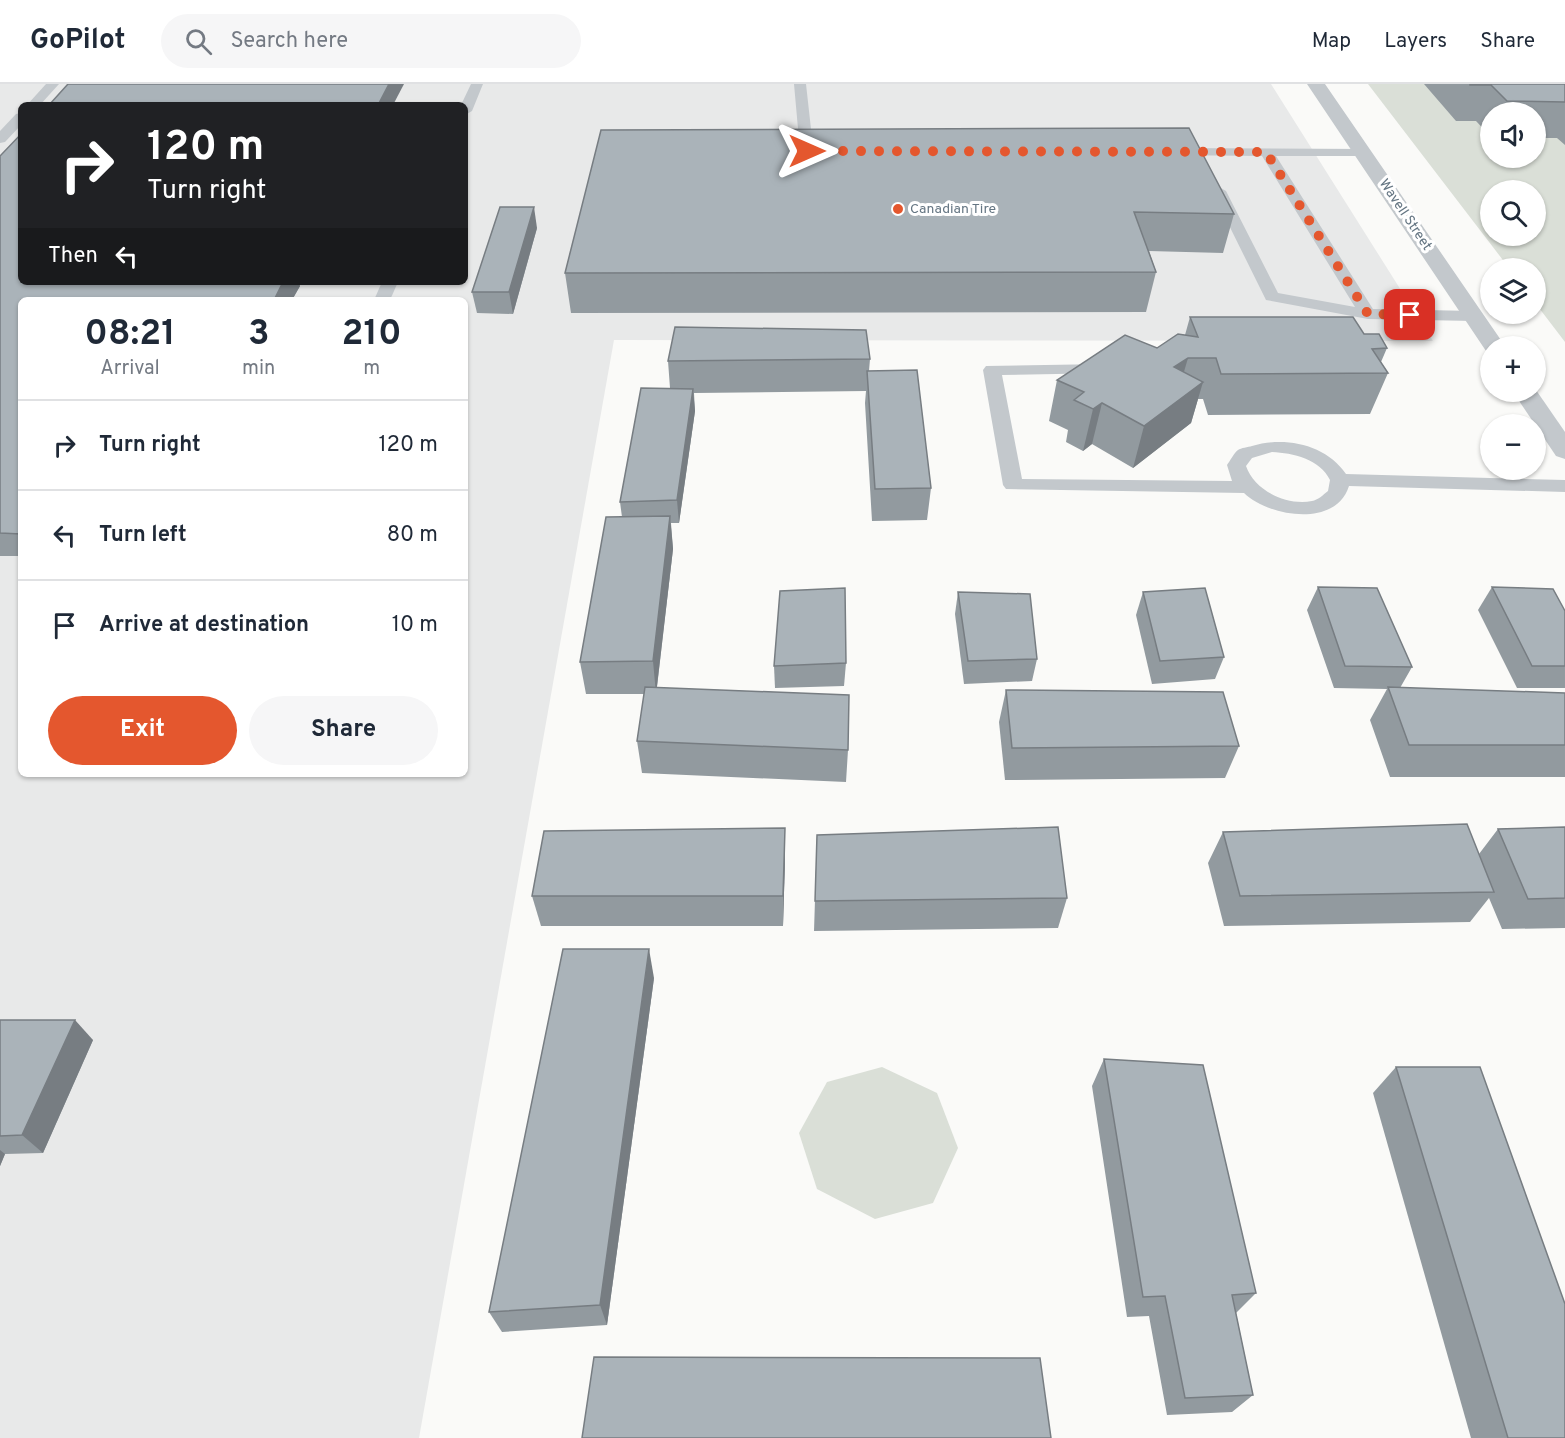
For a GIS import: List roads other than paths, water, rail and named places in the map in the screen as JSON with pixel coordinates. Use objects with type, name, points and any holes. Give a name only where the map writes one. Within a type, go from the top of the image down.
[{"type":"street","name":"Wavell Street","points":[[1316,84],[1487,336]]},
{"type":"street","points":[[1532,402],[1565,451]]},
{"type":"lane","points":[[36,102],[53,84]]},
{"type":"lane","points":[[468,104],[477,84]]},
{"type":"lane","points":[[800,84],[807,151],[836,151]]},
{"type":"lane","points":[[0,139],[18,120]]},
{"type":"lane","points":[[1157,152],[1362,152]]},
{"type":"lane","points":[[1198,152],[1272,297],[1368,314],[1474,316]]},
{"type":"lane","points":[[1266,152],[1368,314]]},
{"type":"lane","points":[[1119,369],[992,370],[1013,485],[1247,488]]},
{"type":"lane","points":[[1271,446],[1303,451],[1318,457],[1329,465],[1339,480],[1338,494],[1330,501],[1300,507],[1265,500],[1247,488],[1237,471],[1238,462],[1245,454],[1257,448],[1271,446]]},
{"type":"lane","points":[[1339,480],[1565,486]]},
{"type":"place","name":"Canadian Tire","points":[[898,209]]}]
